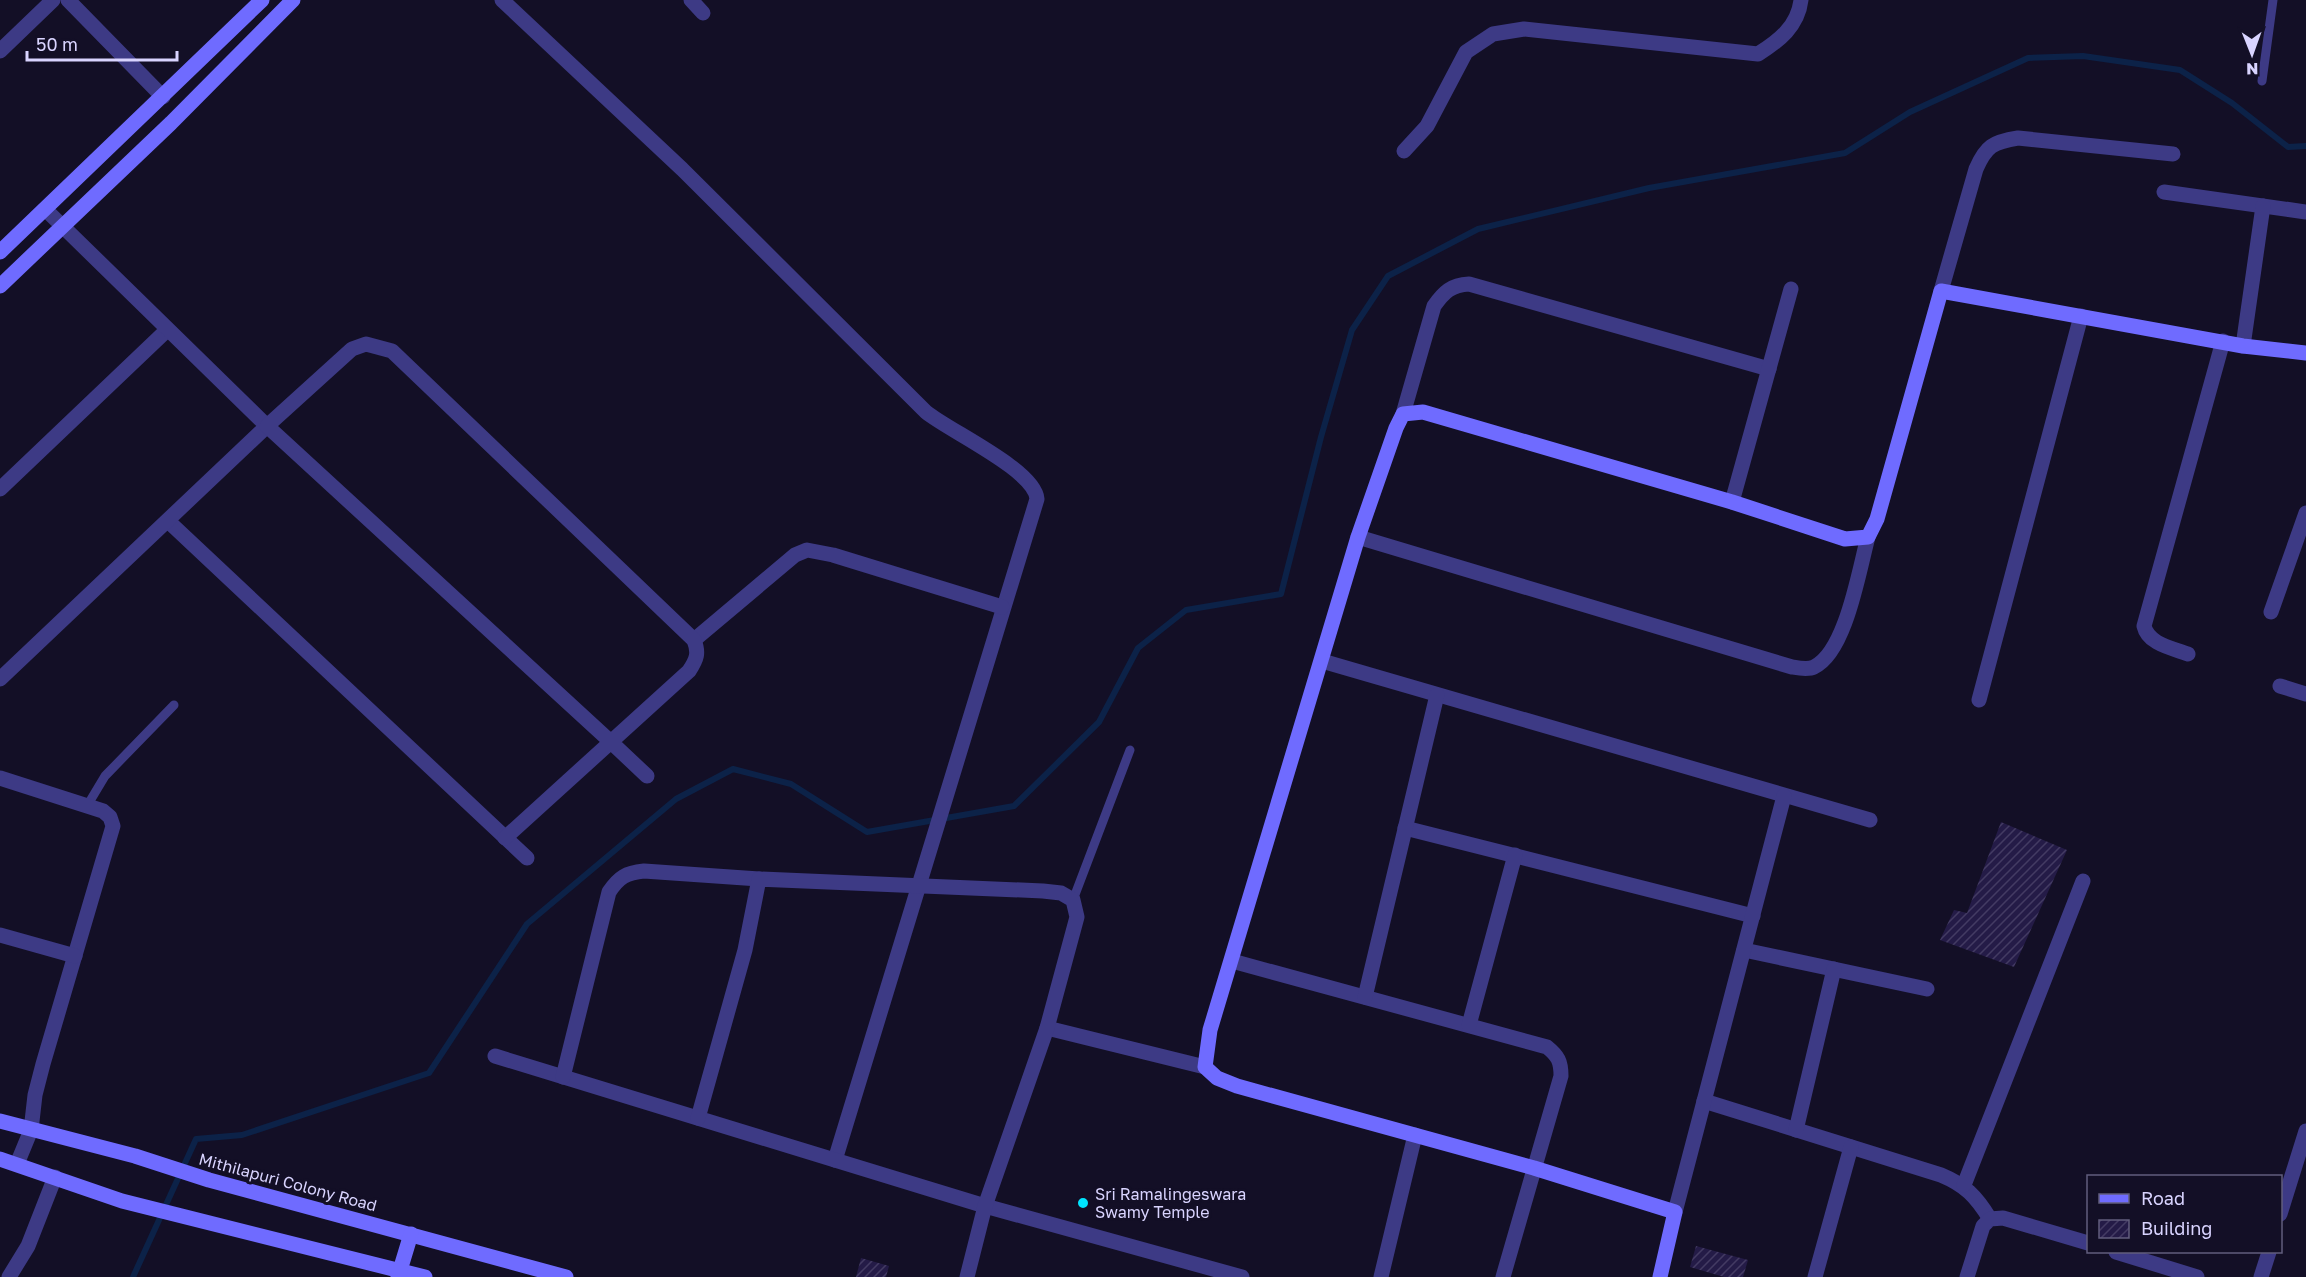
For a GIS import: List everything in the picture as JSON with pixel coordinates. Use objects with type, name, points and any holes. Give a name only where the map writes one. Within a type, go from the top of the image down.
[{"type":"street","points":[[0,51],[53,0]]},
{"type":"street","points":[[68,0],[163,97]]},
{"type":"street","points":[[0,252],[262,0]]},
{"type":"street","points":[[0,286],[293,0]]},
{"type":"street","points":[[502,0],[682,168],[926,412],[943,426],[1001,460],[1027,480],[1036,491],[1037,499],[1002,607],[835,1160]]},
{"type":"street","points":[[691,0],[703,13]]},
{"type":"street","points":[[1404,151],[1427,126],[1466,52],[1493,34],[1524,29],[1758,54],[1778,43],[1791,27],[1800,11],[1801,0]]},
{"type":"street","points":[[1358,537],[1792,667],[1813,668],[1828,658],[1838,642],[1868,537],[1877,519],[1976,169],[1984,150],[2002,140],[2018,138],[2172,154]]},
{"type":"street","points":[[2164,192],[2306,212]]},
{"type":"street","points":[[2243,346],[2263,206]]},
{"type":"street","points":[[46,210],[267,426],[647,776]]},
{"type":"street","points":[[1205,1067],[1210,1030],[1358,537],[1403,414],[1434,306],[1445,291],[1456,284],[1480,287],[1770,369]]},
{"type":"street","points":[[1732,502],[1791,289]]},
{"type":"street","points":[[1941,291],[2243,346],[2306,353]]},
{"type":"street","points":[[1979,700],[2081,316]]},
{"type":"street","points":[[0,489],[167,330]]},
{"type":"street","points":[[2188,654],[2146,636],[2144,626],[2223,341]]},
{"type":"street","points":[[0,679],[267,426],[352,349],[366,344],[392,351],[694,640],[698,650],[696,660],[689,671],[505,838]]},
{"type":"street","points":[[1403,414],[1423,411],[1732,502],[1845,539],[1868,537]]},
{"type":"street","points":[[2271,612],[2306,513]]},
{"type":"street","points":[[168,521],[527,858]]},
{"type":"street","points":[[694,640],[795,555],[807,550],[826,553],[1002,607]]},
{"type":"street","points":[[1322,661],[1870,820]]},
{"type":"street","points":[[2280,686],[2306,694]]},
{"type":"street","points":[[1365,997],[1437,695]]},
{"type":"street","points":[[0,778],[87,806],[110,817],[113,826],[35,1095],[31,1130],[17,1164]]},
{"type":"street","points":[[1660,1277],[1784,796]]},
{"type":"street","points":[[1406,828],[1753,916]]},
{"type":"street","points":[[1469,1025],[1515,855]]},
{"type":"street","points":[[563,1077],[609,892],[617,879],[628,873],[644,871],[759,879],[1061,893],[1073,900],[1077,917],[1047,1028],[985,1206],[967,1277]]},
{"type":"street","points":[[698,1118],[746,950],[759,879]]},
{"type":"street","points":[[1964,1185],[2083,881]]},
{"type":"street","points":[[0,935],[75,956]]},
{"type":"street","points":[[1744,950],[1927,989]]},
{"type":"street","points":[[1232,961],[1547,1047],[1557,1054],[1561,1063],[1561,1076],[1503,1277]]},
{"type":"street","points":[[1796,1130],[1834,969]]},
{"type":"street","points":[[1047,1028],[1205,1067],[1217,1078],[1237,1086],[1534,1168],[1675,1212]]},
{"type":"street","points":[[495,1056],[985,1206],[1242,1277]]},
{"type":"street","points":[[1704,1101],[1941,1175],[1964,1185],[1977,1198],[1990,1219]]},
{"type":"street","name":"Mithilapuri Colony Road","points":[[0,1121],[135,1156],[209,1180],[566,1277]]},
{"type":"street","points":[[2282,1208],[2306,1131]]},
{"type":"street","points":[[1381,1277],[1415,1135]]},
{"type":"street","points":[[1815,1277],[1851,1147]]},
{"type":"street","points":[[0,1159],[122,1201],[399,1274],[425,1277]]},
{"type":"street","points":[[9,1277],[28,1246],[55,1177]]},
{"type":"street","points":[[1967,1277],[1983,1226],[1990,1219],[2003,1218],[2087,1243]]},
{"type":"street","points":[[399,1274],[411,1234]]},
{"type":"street","points":[[2122,1253],[2197,1277]]},
{"type":"street","points":[[2261,1277],[2268,1253]]},
{"type":"lane","points":[[2262,81],[2273,0]]},
{"type":"lane","points":[[87,806],[105,776],[174,705]]},
{"type":"lane","points":[[1073,900],[1130,750]]},
{"type":"building","points":[[2001,822],[2067,850],[2014,967],[1940,940],[1954,910],[1967,913]]},
{"type":"building","points":[[1696,1246],[1748,1260],[1743,1277],[1724,1277],[1690,1267]]},
{"type":"building","points":[[861,1258],[889,1266],[886,1277],[856,1277]]},
{"type":"waterway","points":[[133,1277],[196,1139],[242,1135],[429,1073],[527,924],[676,799],[733,769],[791,784],[867,832],[1014,806],[1099,722],[1138,648],[1186,610],[1281,594],[1321,437],[1352,330],[1388,276],[1478,229],[1649,188],[1845,153],[1910,112],[2028,58],[2083,56],[2180,70],[2232,103],[2288,147],[2306,146]]},
{"type":"place","name":"Sri Ramalingeswara Swamy Temple","points":[[1083,1203]]}]
